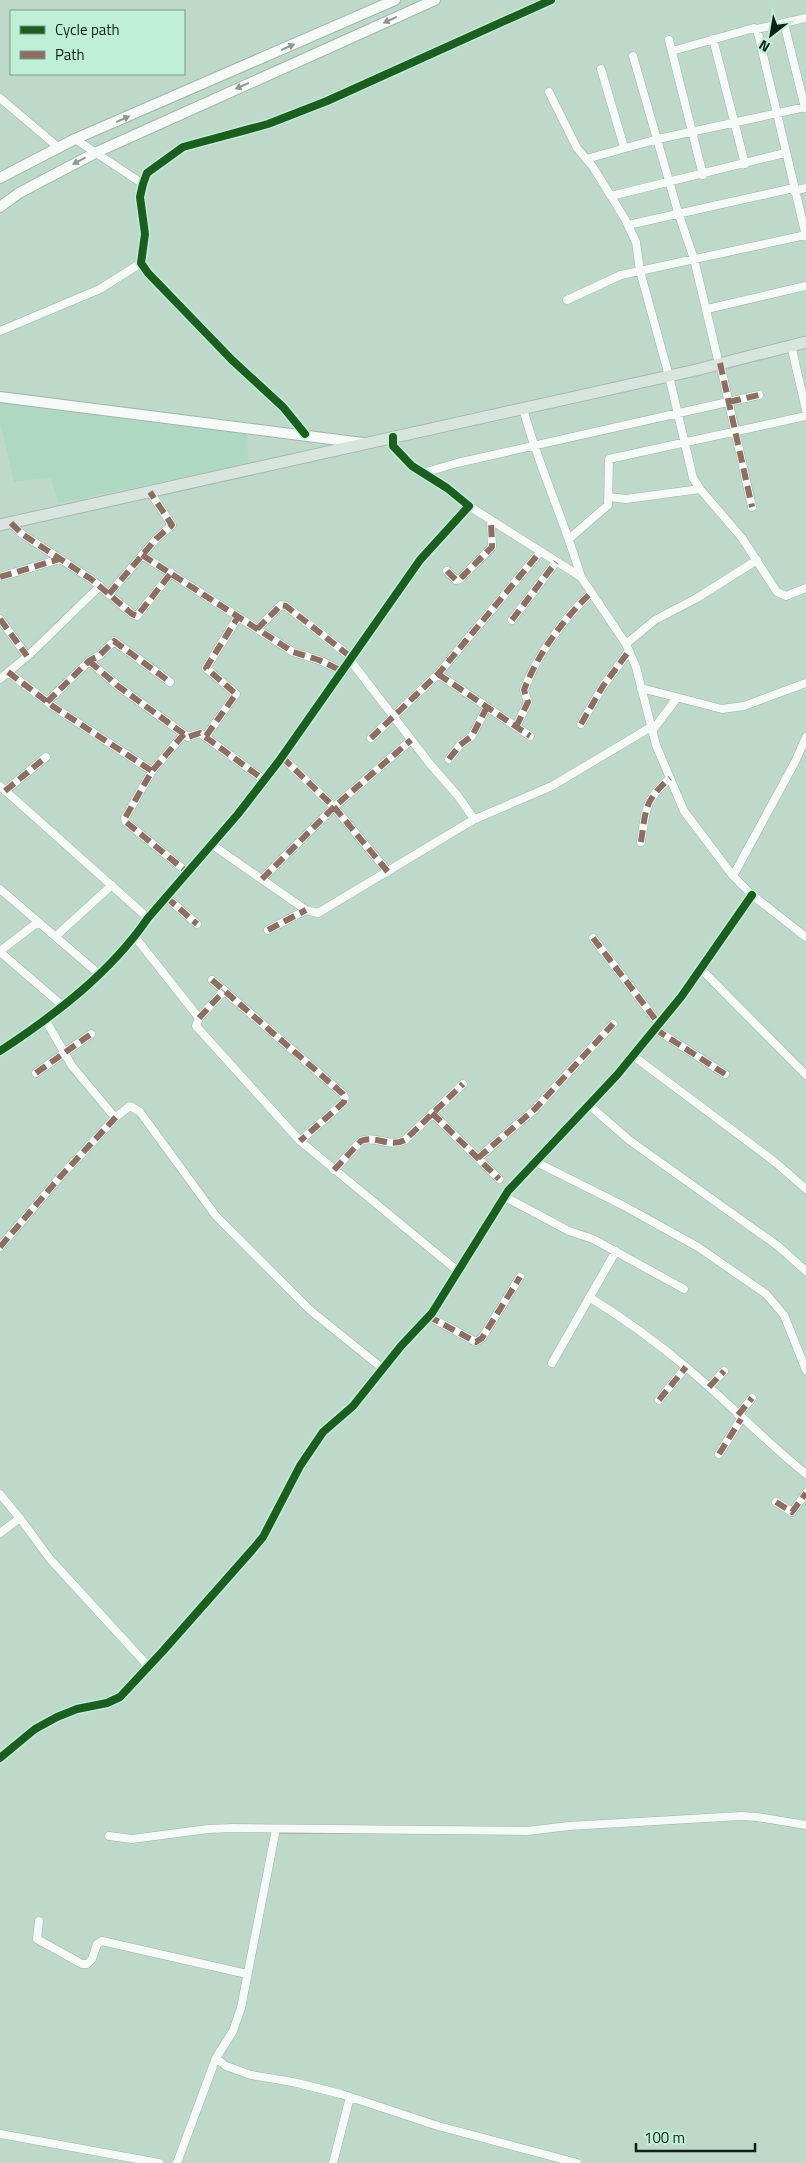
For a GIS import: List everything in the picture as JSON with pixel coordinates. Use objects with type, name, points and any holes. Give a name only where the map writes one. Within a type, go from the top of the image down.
[{"type":"main road","points":[[6,524],[669,376],[806,342]]},
{"type":"street","points":[[0,178],[76,139],[395,0]]},
{"type":"street","points":[[0,207],[19,193],[97,152],[435,0]]},
{"type":"street","points":[[305,434],[283,407],[232,360],[148,274],[141,263],[145,234],[140,197],[148,173],[183,147],[268,124],[319,104],[551,0]]},
{"type":"street","points":[[567,300],[621,275],[806,236],[757,29],[806,18]]},
{"type":"street","points":[[342,23],[347,39]]},
{"type":"street","points":[[586,159],[658,139],[805,108],[784,23]]},
{"type":"street","points":[[672,51],[754,28]]},
{"type":"street","points":[[669,40],[703,175]]},
{"type":"street","points":[[713,40],[745,164]]},
{"type":"street","points":[[633,56],[679,215],[694,259],[729,402],[752,507]]},
{"type":"street","points":[[601,69],[624,147]]},
{"type":"street","points":[[549,92],[577,148],[611,196],[636,242],[640,271],[669,376],[693,478],[757,560],[768,580],[782,595],[793,595],[806,588]]},
{"type":"street","points":[[0,98],[59,148]]},
{"type":"street","points":[[76,139],[143,184]]},
{"type":"street","points":[[611,196],[703,175],[786,153]]},
{"type":"street","points":[[628,225],[806,188]]},
{"type":"street","points":[[0,331],[100,289],[141,263]]},
{"type":"street","points":[[707,309],[806,286]]},
{"type":"street","points":[[791,345],[806,410]]},
{"type":"street","points":[[423,473],[759,395]]},
{"type":"street","points":[[0,397],[367,443]]},
{"type":"street","points":[[523,408],[533,446],[570,538],[581,577],[628,647],[652,729],[684,811],[733,876],[752,895],[806,937]]},
{"type":"street","points":[[570,538],[608,505],[609,459],[686,444],[806,416]]},
{"type":"street","points":[[393,437],[393,446],[412,466],[468,506],[581,577]]},
{"type":"street","points":[[609,497],[626,499],[700,489]]},
{"type":"street","points":[[109,594],[142,555],[172,525],[150,492]]},
{"type":"street","points":[[2,1047],[63,1006],[100,974],[135,937],[148,918],[282,757],[420,560],[468,506]]},
{"type":"street","points":[[447,572],[456,580],[460,578],[490,550],[492,542],[491,520]]},
{"type":"street","points":[[6,524],[100,586],[132,614],[137,616],[171,573]]},
{"type":"street","points":[[371,738],[438,674],[540,552]]},
{"type":"street","points":[[142,555],[293,652],[318,660],[342,671]]},
{"type":"street","points":[[0,576],[60,558]]},
{"type":"street","points":[[581,724],[628,647],[655,620],[697,598],[757,560]]},
{"type":"street","points":[[512,620],[556,562]]},
{"type":"street","points":[[0,679],[28,656],[100,586]]},
{"type":"street","points":[[516,727],[528,702],[524,690],[541,656],[554,636],[591,593]]},
{"type":"street","points":[[257,629],[281,605],[286,606],[351,658],[411,740],[474,819]]},
{"type":"street","points":[[206,736],[236,694],[206,668],[238,617]]},
{"type":"street","points":[[0,619],[28,656]]},
{"type":"street","points":[[47,702],[89,661],[100,655],[114,641],[170,682]]},
{"type":"street","points":[[89,661],[118,686],[184,734],[191,738],[200,733],[206,736],[264,780]]},
{"type":"street","points":[[8,672],[47,702],[152,771]]},
{"type":"street","points":[[438,674],[530,736]]},
{"type":"street","points":[[641,688],[722,709],[744,706],[806,683]]},
{"type":"street","points":[[211,844],[306,910],[318,913],[474,819],[552,786],[652,729],[676,698]]},
{"type":"street","points":[[449,759],[460,745],[472,736],[487,707]]},
{"type":"street","points":[[184,734],[152,771],[125,818],[126,822],[187,872]]},
{"type":"street","points":[[733,876],[795,762],[806,737]]},
{"type":"street","points":[[262,879],[334,807],[411,740]]},
{"type":"street","points":[[46,757],[3,789],[148,918]]},
{"type":"street","points":[[282,757],[334,807],[388,872]]},
{"type":"street","points":[[641,842],[646,811],[652,796],[670,778]]},
{"type":"street","points":[[56,936],[112,885]]},
{"type":"street","points":[[0,890],[100,974]]},
{"type":"street","points":[[0,1758],[35,1729],[57,1717],[77,1709],[107,1703],[120,1697],[149,1667],[263,1538],[313,1446],[330,1424],[353,1406],[382,1368],[428,1316],[459,1272],[505,1197],[657,1026],[701,969],[752,895]]},
{"type":"street","points":[[166,897],[197,924]]},
{"type":"street","points":[[268,930],[306,910]]},
{"type":"street","points":[[38,922],[0,951],[63,1006]]},
{"type":"street","points":[[135,937],[198,1018]]},
{"type":"street","points":[[593,938],[657,1026],[725,1074]]},
{"type":"street","points":[[701,969],[806,1075]]},
{"type":"street","points":[[212,980],[333,1084],[346,1098],[344,1102],[300,1141]]},
{"type":"street","points":[[224,991],[198,1018],[196,1026],[300,1141],[459,1272]]},
{"type":"street","points":[[45,1019],[72,1066],[116,1117]]},
{"type":"street","points":[[478,1158],[535,1109],[614,1024]]},
{"type":"street","points":[[36,1073],[91,1034]]},
{"type":"street","points":[[632,1055],[774,1162],[806,1189]]},
{"type":"street","points":[[334,1170],[361,1141],[398,1143],[463,1084]]},
{"type":"street","points":[[589,1104],[629,1140],[778,1246],[806,1271]]},
{"type":"street","points":[[0,1247],[60,1177],[116,1117],[130,1106],[140,1112],[216,1216],[302,1303],[382,1368]]},
{"type":"street","points":[[432,1113],[499,1179]]},
{"type":"street","points":[[536,1162],[624,1206],[698,1247],[766,1294],[784,1315],[806,1370]]},
{"type":"street","points":[[505,1197],[569,1231],[593,1239],[684,1289]]},
{"type":"street","points":[[552,1363],[616,1251]]},
{"type":"street","points":[[428,1316],[476,1342],[482,1338],[520,1277]]},
{"type":"street","points":[[589,1297],[655,1342],[686,1367],[739,1417],[806,1474]]},
{"type":"street","points":[[659,1400],[686,1367]]},
{"type":"street","points":[[709,1387],[724,1371]]},
{"type":"street","points":[[719,1454],[739,1417],[752,1398]]},
{"type":"street","points":[[776,1502],[792,1512],[806,1493]]},
{"type":"street","points":[[0,1494],[50,1559],[149,1667]]},
{"type":"street","points":[[0,1533],[20,1518]]},
{"type":"street","points":[[109,1836],[132,1839],[208,1829],[527,1831],[569,1826],[741,1816],[757,1816],[806,1825]]},
{"type":"street","points":[[177,2163],[216,2058],[236,2024],[241,2008],[276,1829]]},
{"type":"street","points":[[39,1921],[37,1939],[82,1964],[87,1964],[92,1959],[97,1944],[102,1942],[247,1974]]},
{"type":"street","points":[[216,2058],[226,2066],[251,2075],[293,2082],[350,2097],[438,2126],[577,2163]]},
{"type":"street","points":[[332,2163],[350,2097]]},
{"type":"street","points":[[0,2134],[159,2163]]},
{"type":"shaded area","points":[[0,402],[247,431],[248,464],[58,503],[51,477],[14,482],[0,420]]},
{"type":"marked path","points":[[720,363],[752,507]]},
{"type":"marked path","points":[[729,402],[759,395]]},
{"type":"marked path","points":[[109,594],[156,539],[172,525],[150,492]]},
{"type":"marked path","points":[[447,571],[456,580],[460,579],[492,547],[491,520]]},
{"type":"marked path","points":[[11,523],[22,534],[91,579],[132,614],[137,616],[171,573]]},
{"type":"marked path","points":[[371,738],[439,673],[540,552]]},
{"type":"marked path","points":[[142,555],[293,652],[319,660],[342,671]]},
{"type":"marked path","points":[[0,577],[60,559]]},
{"type":"marked path","points":[[512,620],[556,562]]},
{"type":"marked path","points":[[516,727],[528,702],[524,690],[536,664],[561,625],[591,593]]},
{"type":"marked path","points":[[257,629],[281,605],[286,606],[352,658]]},
{"type":"marked path","points":[[206,736],[236,694],[206,668],[238,617]]},
{"type":"marked path","points":[[0,619],[27,656]]},
{"type":"marked path","points":[[47,702],[89,661],[100,655],[114,641],[170,682]]},
{"type":"marked path","points":[[581,724],[603,686],[629,651]]},
{"type":"marked path","points":[[89,661],[118,686],[188,737],[200,733],[264,780]]},
{"type":"marked path","points":[[8,672],[54,707],[152,771]]},
{"type":"marked path","points":[[438,674],[530,736]]},
{"type":"marked path","points":[[449,759],[460,745],[472,736],[487,707]]},
{"type":"marked path","points":[[184,734],[152,771],[125,818],[126,822],[187,872]]},
{"type":"marked path","points":[[262,879],[334,807],[411,740]]},
{"type":"marked path","points":[[5,791],[46,757]]},
{"type":"marked path","points":[[282,757],[334,807],[388,872]]},
{"type":"marked path","points":[[641,842],[648,806],[655,793],[670,778]]},
{"type":"marked path","points":[[166,897],[197,924]]},
{"type":"marked path","points":[[268,930],[306,910]]},
{"type":"marked path","points":[[593,938],[659,1024]]},
{"type":"marked path","points":[[212,980],[343,1094],[344,1102],[300,1141]]},
{"type":"marked path","points":[[199,1018],[224,991]]},
{"type":"marked path","points":[[478,1158],[535,1109],[613,1024]]},
{"type":"marked path","points":[[655,1029],[725,1074]]},
{"type":"marked path","points":[[36,1073],[91,1034]]},
{"type":"marked path","points":[[334,1170],[361,1141],[372,1139],[393,1143],[405,1140],[463,1084]]},
{"type":"marked path","points":[[432,1113],[499,1179]]},
{"type":"marked path","points":[[0,1247],[60,1177],[116,1117]]},
{"type":"marked path","points":[[428,1316],[476,1342],[482,1338],[520,1277]]},
{"type":"marked path","points":[[659,1400],[686,1367]]},
{"type":"marked path","points":[[709,1387],[724,1371]]},
{"type":"marked path","points":[[738,1415],[752,1398]]},
{"type":"marked path","points":[[719,1454],[741,1419]]},
{"type":"marked path","points":[[776,1502],[792,1512],[806,1493]]},
{"type":"cycle path","points":[[305,434],[283,407],[232,360],[148,273],[141,263],[145,234],[140,197],[147,173],[183,147],[268,124],[327,101],[551,0]]},
{"type":"cycle path","points":[[0,1051],[61,1008],[117,957],[148,918],[238,814],[279,761],[420,560],[469,506],[447,488],[412,466],[393,446],[393,437]]},
{"type":"cycle path","points":[[0,1758],[35,1729],[57,1717],[77,1709],[107,1703],[120,1697],[253,1549],[263,1537],[300,1466],[323,1432],[353,1406],[401,1346],[432,1313],[508,1191],[617,1075],[681,997],[752,895]]}]
